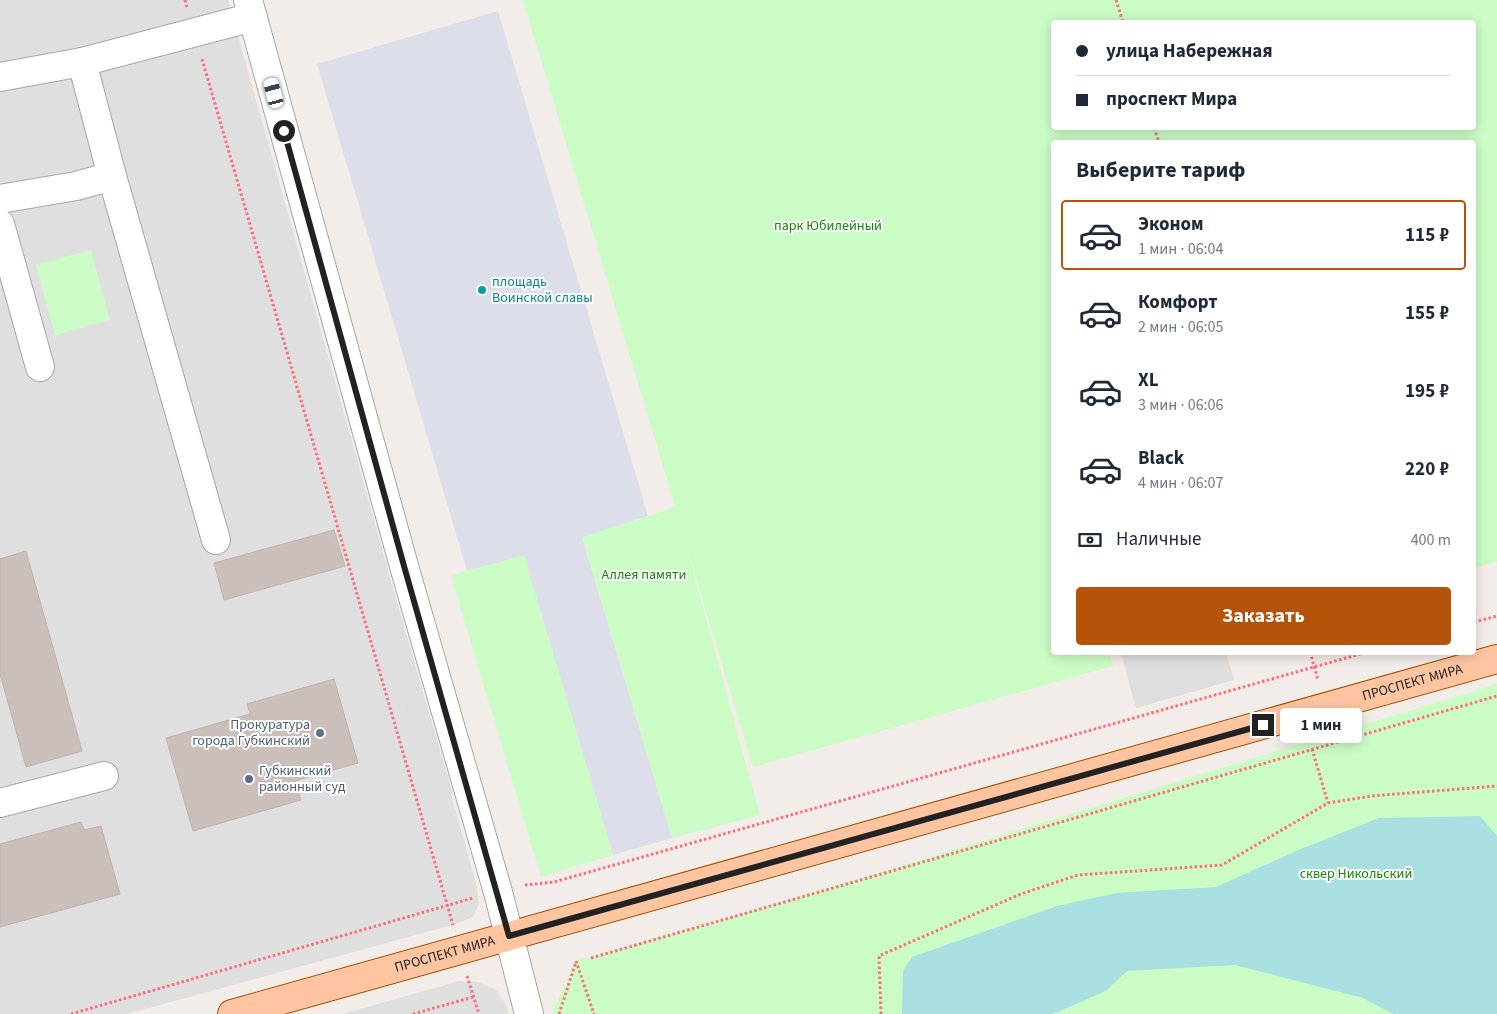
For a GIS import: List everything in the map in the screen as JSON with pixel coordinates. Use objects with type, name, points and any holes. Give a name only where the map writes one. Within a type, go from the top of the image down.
[{"type":"main road","name":"ПРОСПЕКТ МИРА","points":[[232,1014],[1497,659]]},
{"type":"street","points":[[0,77],[82,62],[194,32],[250,9],[404,566],[509,936],[529,1014]]},
{"type":"street","points":[[82,62],[112,176],[216,540]]},
{"type":"street","points":[[0,200],[76,186],[112,176]]},
{"type":"street","points":[[0,224],[40,366]]},
{"type":"street","points":[[2,796],[104,776]]},
{"type":"path","points":[[71,1014],[447,905],[185,0]]},
{"type":"path","points":[[1116,0],[1122,20]]},
{"type":"path","points":[[1476,621],[1497,616]]},
{"type":"path","points":[[554,882],[1356,655]]},
{"type":"path","points":[[591,958],[1497,696]]},
{"type":"path","points":[[1312,749],[1328,803]]},
{"type":"path","points":[[881,1014],[879,956],[1021,894],[1078,875],[1222,865],[1328,803],[1371,796],[1497,786]]},
{"type":"path","points":[[559,1014],[576,961],[594,1014]]},
{"type":"path","points":[[413,1014],[473,997],[479,1014]]},
{"type":"shaded area","points":[[0,0],[228,0],[477,887],[479,904],[473,917],[456,924],[127,1014],[0,1014]]},
{"type":"shaded area","name":"площадь Воинской славы","points":[[498,11],[648,516],[582,537],[672,838],[613,855],[524,555],[467,571],[317,64]]},
{"type":"shaded area","points":[[373,522],[453,794],[433,800],[354,528]]},
{"type":"shaded area","points":[[1122,655],[1227,655],[1234,680],[1136,708]]},
{"type":"shaded area","points":[[459,981],[477,982],[495,989],[505,1003],[509,1014],[343,1014]]},
{"type":"green space","name":"парк Юбилейный","points":[[523,0],[1497,0],[1497,561],[1476,567],[1476,140],[1051,140],[1051,655],[1110,655],[1113,666],[753,767],[684,538],[760,815],[672,838],[582,536],[657,514],[675,506]]},
{"type":"green space","points":[[91,250],[110,320],[55,335],[36,265]]},
{"type":"green space","points":[[524,554],[613,855],[541,877],[451,576]]},
{"type":"green space","name":"сквер Никольский","points":[[1497,684],[1497,1014],[552,1014],[576,961],[776,904]]},
{"type":"water","points":[[1480,816],[1497,836],[1497,1014],[1393,1014],[1363,998],[1235,965],[1127,971],[1106,991],[1053,1014],[902,1014],[903,971],[912,957],[1057,906],[1117,893],[1216,887],[1301,849],[1379,818]]},
{"type":"building","points":[[334,530],[345,566],[224,600],[214,563]]},
{"type":"building","points":[[26,551],[82,751],[26,767],[0,674],[0,559]]},
{"type":"building","points":[[334,679],[358,763],[295,781],[301,800],[193,831],[166,738],[250,714],[247,704]]},
{"type":"building","points":[[81,822],[84,830],[101,826],[120,894],[0,927],[0,844]]},
{"type":"place","name":"площадь Воинской славы","points":[[482,290]]},
{"type":"place","name":"Прокуратура города Губкинский","points":[[320,733]]},
{"type":"place","name":"Губкинский районный суд","points":[[249,779]]},
{"type":"route","points":[[284,131],[404,566],[509,936],[565,922],[1263,725]]},
{"type":"park label","name":"Аллея памяти","points":[[644,575]]}]
